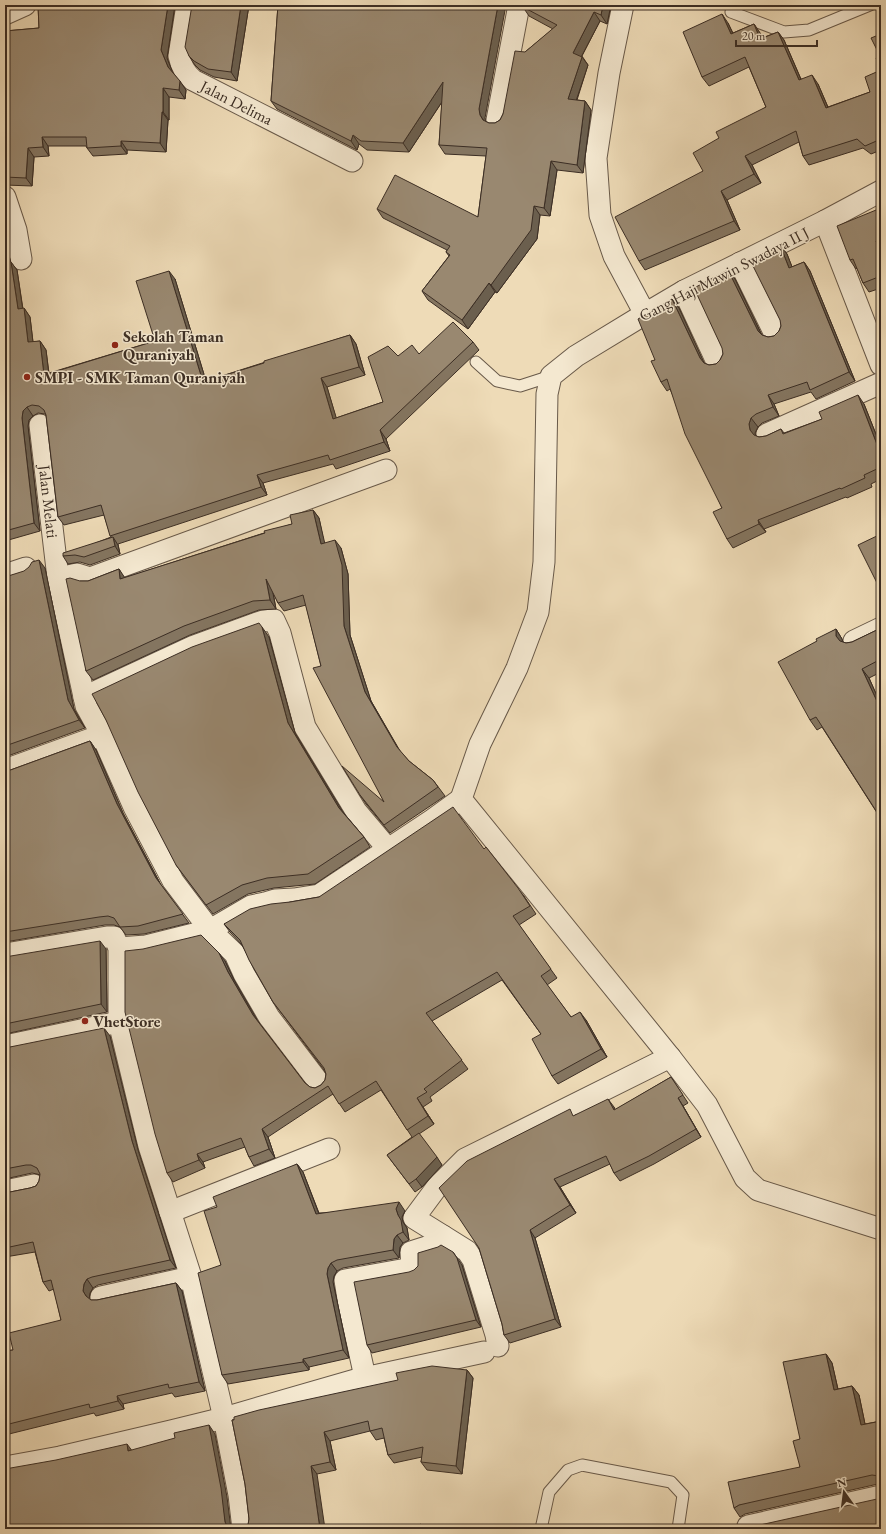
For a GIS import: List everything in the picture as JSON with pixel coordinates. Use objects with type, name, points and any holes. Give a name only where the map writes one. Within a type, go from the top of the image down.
[{"type":"street","points":[[5,14],[25,5]]},
{"type":"street","name":"Jalan Delima","points":[[186,5],[179,56],[187,74],[193,80],[352,161]]},
{"type":"street","points":[[497,120],[519,5]]},
{"type":"street","points":[[623,5],[609,74],[596,158],[600,215],[614,256],[645,314]]},
{"type":"street","name":"Gang Haji Mawin Swadaya II J","points":[[551,376],[576,356],[684,291],[825,221],[881,191]]},
{"type":"street","points":[[5,197],[16,230],[21,259]]},
{"type":"street","points":[[825,221],[881,365]]},
{"type":"street","points":[[740,263],[775,334]]},
{"type":"street","points":[[684,291],[717,362]]},
{"type":"street","points":[[119,948],[146,946],[210,930],[251,906],[275,900],[319,895],[461,799],[480,744],[517,668],[538,612],[544,562],[547,394],[551,376]]},
{"type":"street","points":[[766,434],[881,383]]},
{"type":"street","name":"Jalan Melati","points":[[40,425],[58,578],[84,697],[89,713],[102,735],[134,807],[173,881],[210,930],[235,954],[244,974],[269,1017],[320,1084]]},
{"type":"street","points":[[58,578],[77,574],[90,578],[386,470]]},
{"type":"street","points":[[5,575],[26,568]]},
{"type":"street","points":[[84,697],[194,646],[263,621],[274,620],[280,633],[306,727],[356,811],[388,849]]},
{"type":"street","points":[[854,641],[881,628]]},
{"type":"street","points":[[5,770],[102,735]]},
{"type":"street","points":[[461,799],[670,1057],[707,1105],[745,1178],[758,1190],[881,1229]]},
{"type":"street","points":[[5,954],[107,937],[114,938],[119,948],[119,1022],[149,1146],[191,1277],[224,1418],[239,1495],[243,1529]]},
{"type":"street","points":[[5,1046],[119,1022]]},
{"type":"street","points":[[5,1467],[60,1457],[224,1418],[365,1377],[491,1349],[496,1335],[473,1260],[467,1251],[414,1218],[437,1187],[464,1159],[670,1057]]},
{"type":"street","points":[[170,1212],[329,1149]]},
{"type":"street","points":[[5,1191],[34,1185]]},
{"type":"street","points":[[365,1377],[348,1305],[345,1280],[412,1268],[411,1252],[439,1243],[444,1236]]},
{"type":"street","points":[[101,1297],[191,1277]]},
{"type":"street","points":[[748,1526],[881,1496]]},
{"type":"lane","points":[[731,12],[784,32],[809,30],[870,5]]},
{"type":"lane","points":[[476,362],[497,381],[520,386],[551,376]]},
{"type":"lane","points":[[541,1529],[549,1492],[568,1470],[582,1465],[671,1482],[683,1495],[678,1529]]},
{"type":"building","points":[[38,5],[168,5],[161,50],[168,67],[180,81],[179,90],[163,88],[163,112],[160,143],[121,141],[121,146],[87,148],[86,137],[42,137],[43,147],[28,148],[26,178],[5,177],[5,31],[39,28]]},
{"type":"building","points":[[192,5],[241,5],[231,72],[208,69],[194,61],[189,56],[185,47]]},
{"type":"building","points":[[278,5],[410,5],[420,9],[420,5],[498,5],[479,109],[483,120],[489,123],[495,123],[500,120],[503,114],[515,51],[525,52],[557,25],[523,7],[524,5],[603,5],[601,15],[594,12],[573,53],[582,57],[568,99],[585,101],[577,165],[551,161],[544,208],[534,206],[531,230],[491,285],[489,283],[462,320],[422,291],[450,255],[446,252],[450,246],[377,209],[395,175],[478,217],[487,148],[439,145],[443,82],[403,143],[361,141],[353,135],[351,141],[271,101]]},
{"type":"building","points":[[722,14],[731,34],[754,24],[760,39],[778,32],[799,80],[812,75],[826,108],[870,92],[865,77],[881,70],[881,139],[865,146],[857,139],[803,156],[796,131],[745,156],[754,174],[721,191],[734,221],[639,261],[615,217],[703,171],[693,153],[719,138],[716,132],[766,107],[745,57],[702,77],[683,32]]},
{"type":"building","points":[[881,34],[881,68],[876,58],[880,56],[871,38]]},
{"type":"building","points":[[881,208],[881,237],[876,241],[881,254],[881,276],[863,283],[853,259],[850,260],[837,226]]},
{"type":"building","points":[[780,245],[789,268],[804,262],[849,372],[810,390],[807,382],[768,395],[773,407],[756,414],[751,418],[749,424],[750,430],[754,435],[759,437],[766,436],[781,429],[783,434],[822,419],[819,412],[858,395],[881,455],[881,467],[864,475],[865,478],[841,489],[840,488],[758,520],[759,524],[727,539],[713,512],[722,508],[685,434],[667,379],[661,382],[651,361],[655,360],[638,319],[672,299],[700,358],[704,363],[709,365],[716,364],[723,354],[722,348],[694,288],[728,270],[758,331],[762,335],[768,337],[774,336],[779,331],[781,326],[780,320],[750,260]]},
{"type":"building","points":[[5,256],[11,262],[18,309],[24,308],[28,342],[40,341],[44,375],[155,341],[136,281],[169,271],[203,382],[264,363],[264,361],[350,335],[359,367],[321,378],[333,419],[383,402],[368,357],[388,346],[398,356],[412,345],[419,354],[453,322],[473,342],[380,430],[384,442],[330,460],[328,455],[257,475],[261,487],[110,536],[101,505],[58,517],[46,415],[44,410],[39,406],[32,405],[27,407],[23,411],[22,418],[34,523],[5,531]]},
{"type":"building","points":[[313,510],[321,544],[335,540],[342,565],[344,626],[365,692],[397,747],[409,761],[433,780],[438,787],[384,825],[360,795],[342,766],[384,802],[313,668],[321,666],[303,595],[278,603],[266,579],[270,600],[253,601],[184,626],[86,671],[66,579],[70,578],[80,581],[88,581],[119,569],[120,579],[265,533],[264,531],[292,524],[290,515]]},
{"type":"building","points":[[881,534],[881,591],[858,545]]},
{"type":"building","points":[[113,537],[115,546],[84,557],[75,555],[63,556],[63,553]]},
{"type":"building","points":[[39,560],[68,700],[79,720],[5,746],[5,577],[24,571],[32,562]]},
{"type":"building","points":[[259,623],[262,627],[288,723],[339,808],[364,837],[308,874],[267,878],[242,885],[206,905],[176,865],[138,792],[106,720],[92,694],[192,647]]},
{"type":"building","points":[[881,628],[881,659],[862,669],[881,710],[880,817],[816,717],[810,720],[778,662],[836,629],[836,636],[840,641],[846,643],[852,642]]},
{"type":"building","points":[[90,741],[117,804],[156,878],[183,914],[138,926],[120,927],[114,918],[108,916],[5,932],[5,772]]},
{"type":"building","points":[[453,807],[484,849],[486,847],[518,888],[530,906],[513,916],[551,969],[541,976],[571,1017],[580,1012],[601,1049],[552,1076],[532,1039],[541,1034],[497,972],[426,1013],[462,1060],[424,1089],[427,1092],[417,1098],[428,1116],[407,1130],[376,1081],[339,1104],[328,1086],[262,1129],[269,1149],[249,1157],[241,1138],[197,1154],[199,1160],[167,1173],[155,1134],[125,1012],[125,951],[143,949],[201,935],[219,953],[228,972],[253,1015],[305,1083],[310,1087],[315,1088],[321,1085],[325,1080],[326,1074],[324,1068],[273,1002],[249,960],[240,940],[224,924],[250,909],[271,904],[319,897]]},
{"type":"building","points":[[100,941],[101,1004],[5,1024],[5,957]]},
{"type":"building","points":[[104,1028],[132,1141],[170,1260],[92,1277],[87,1279],[84,1284],[83,1291],[91,1300],[97,1300],[176,1283],[199,1382],[169,1388],[168,1384],[117,1396],[118,1401],[90,1408],[89,1404],[5,1425],[5,1351],[13,1350],[9,1333],[61,1320],[51,1280],[43,1282],[33,1242],[5,1248],[5,1193],[36,1186],[39,1181],[40,1174],[37,1168],[31,1165],[5,1169],[5,1048]]},
{"type":"building","points":[[671,1077],[683,1095],[678,1098],[696,1129],[649,1156],[614,1173],[606,1156],[554,1179],[570,1205],[530,1230],[555,1319],[504,1335],[479,1248],[439,1188],[467,1161],[570,1109],[573,1116],[608,1099],[614,1110]]},
{"type":"building","points":[[419,1133],[437,1157],[416,1179],[409,1184],[387,1155]]},
{"type":"building","points":[[297,1164],[316,1214],[399,1202],[396,1209],[401,1220],[403,1232],[397,1235],[394,1239],[393,1250],[337,1260],[331,1263],[328,1268],[327,1274],[343,1350],[303,1359],[303,1362],[222,1375],[198,1273],[221,1265],[204,1211],[217,1207],[213,1197]]},
{"type":"building","points":[[441,1245],[453,1252],[457,1258],[476,1320],[367,1345],[354,1282],[414,1270],[418,1266],[418,1253]]},
{"type":"building","points":[[826,1354],[834,1390],[852,1386],[861,1425],[881,1421],[881,1477],[872,1475],[739,1505],[734,1508],[728,1482],[800,1467],[793,1441],[800,1439],[783,1362]]},
{"type":"building","points":[[432,1366],[467,1370],[456,1466],[421,1462],[423,1447],[388,1455],[382,1428],[370,1431],[368,1421],[324,1432],[330,1462],[311,1466],[320,1529],[245,1529],[248,1525],[249,1519],[245,1484],[232,1420],[234,1420],[234,1417],[259,1410],[398,1380],[396,1373]]},
{"type":"building","points":[[209,1425],[221,1488],[225,1522],[229,1529],[5,1529],[5,1469],[56,1460],[127,1444],[128,1451],[175,1438],[174,1433]]},
{"type":"building","points":[[881,1497],[881,1529],[742,1529],[877,1499]]},
{"type":"building","points":[[420,1524],[430,1529],[418,1529]]},
{"type":"place","name":"Sekolah Taman Quraniyah","points":[[115,345]]},
{"type":"place","name":"SMPI - SMK Taman Quraniyah","points":[[27,377]]},
{"type":"place","name":"VhetStore","points":[[85,1021]]}]
